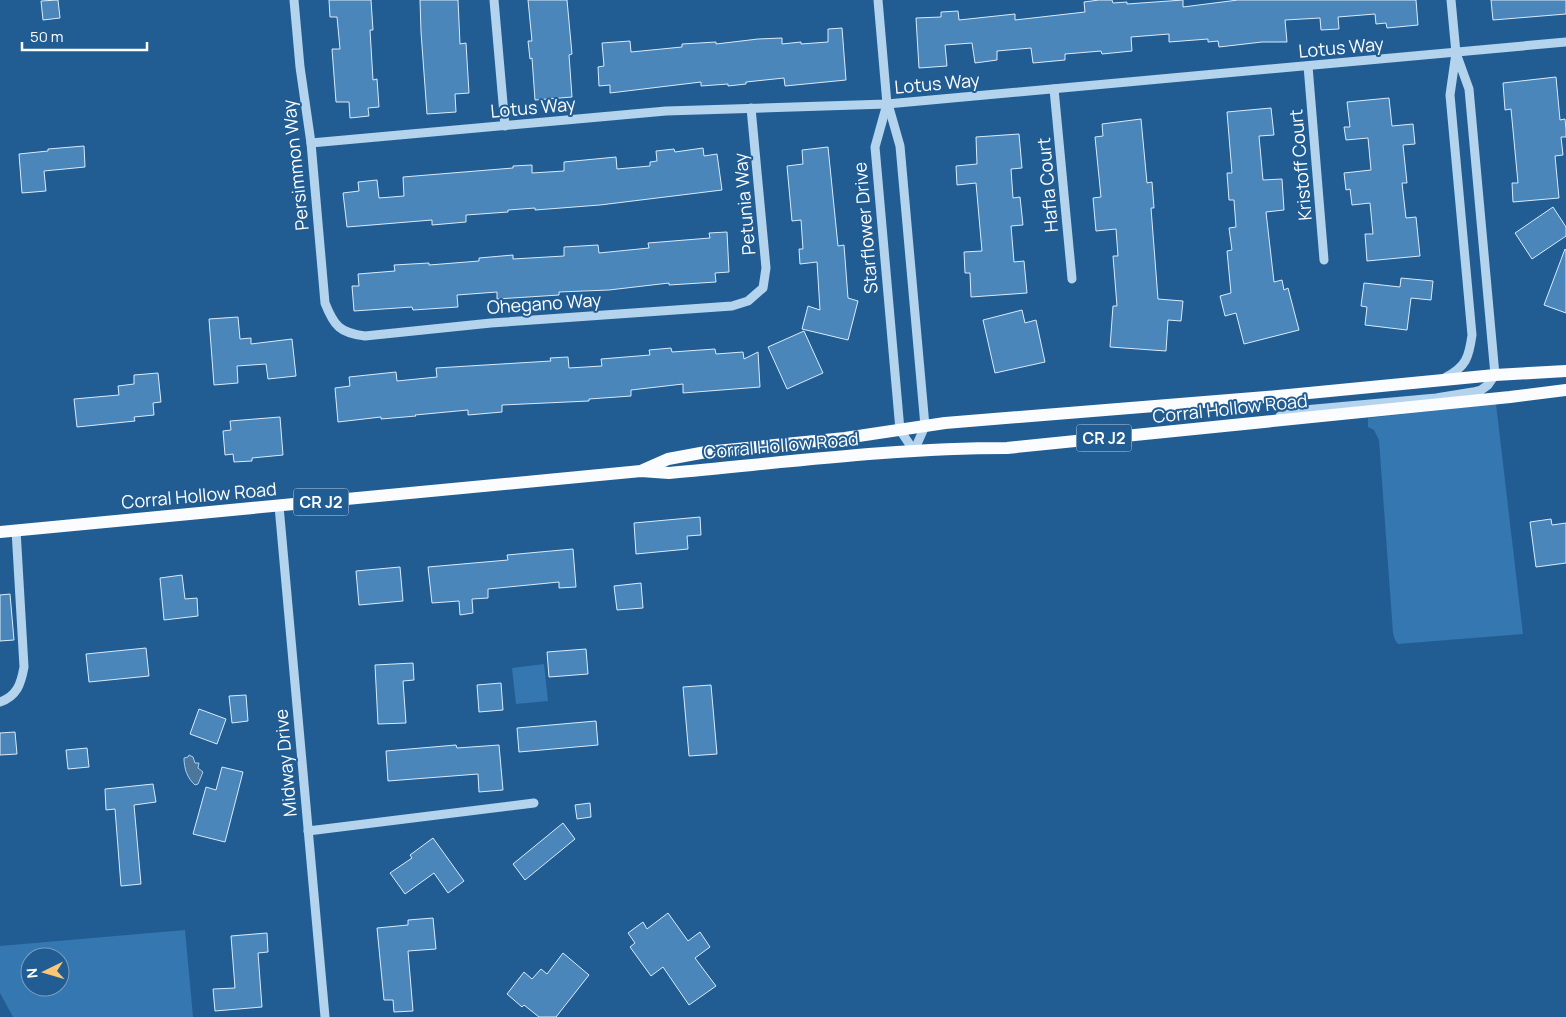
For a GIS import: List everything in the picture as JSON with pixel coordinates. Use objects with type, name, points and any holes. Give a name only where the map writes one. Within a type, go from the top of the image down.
[{"type":"main road","points":[[641,471],[668,459],[706,452],[845,438],[925,426],[1495,375],[1566,371]]},
{"type":"main road","name":"Corral Hollow Road","points":[[0,532],[641,471],[669,473],[914,451],[1007,448],[1566,390]]},
{"type":"street","name":"Persimmon Way","points":[[294,0],[300,68],[311,143],[326,303],[331,318],[335,323]]},
{"type":"street","points":[[494,0],[505,126]]},
{"type":"street","name":"Starflower Drive","points":[[878,0],[887,104],[874,147],[900,430],[914,451]]},
{"type":"street","points":[[1438,381],[1455,373],[1464,363],[1470,355],[1472,336],[1450,95],[1456,53],[1451,0]]},
{"type":"street","name":"Lotus Way","points":[[311,143],[666,111],[887,104],[1566,42]]},
{"type":"street","points":[[1261,422],[1304,410],[1436,398],[1473,392],[1488,386],[1495,375],[1469,89],[1456,53]]},
{"type":"street","name":"Kristoff Court","points":[[1308,66],[1324,260]]},
{"type":"street","name":"Hafla Court","points":[[1054,89],[1072,279]]},
{"type":"street","points":[[887,104],[900,146],[925,426],[914,451]]},
{"type":"street","name":"Petunia Way","points":[[751,108],[766,268],[763,288],[757,295]]},
{"type":"street","name":"Ohegano Way","points":[[335,323],[342,330],[350,334],[365,336],[491,323],[732,306],[748,301],[757,295]]},
{"type":"street","name":"Midway Drive","points":[[278,506],[325,1017]]},
{"type":"street","points":[[0,702],[12,696],[21,684],[24,668],[16,530]]},
{"type":"street","points":[[308,831],[534,803]]},
{"type":"shaded area","points":[[1496,404],[1523,634],[1398,644],[1393,633],[1379,440],[1374,430],[1368,427],[1368,418]]},
{"type":"shaded area","points":[[544,664],[548,701],[516,704],[512,668]]},
{"type":"shaded area","points":[[189,755],[193,757],[195,763],[199,763],[198,768],[203,772],[198,784],[195,785],[186,773],[184,758]]},
{"type":"shaded area","points":[[185,930],[193,1017],[13,1017],[0,993],[0,946]]},
{"type":"building","points":[[58,0],[60,18],[43,20],[41,1]]},
{"type":"building","points":[[329,0],[371,0],[373,30],[370,30],[373,80],[377,79],[379,107],[368,108],[369,116],[350,118],[349,102],[336,102],[332,49],[340,49],[337,17],[330,17]]},
{"type":"building","points":[[420,0],[458,0],[460,44],[466,43],[469,93],[455,94],[456,112],[427,114]]},
{"type":"building","points":[[528,0],[567,0],[572,54],[569,55],[572,97],[535,100],[532,58],[530,59],[528,41],[532,41]]},
{"type":"building","points":[[1112,0],[1113,3],[1127,2],[1127,4],[1183,0],[1183,7],[1238,0],[1416,0],[1418,25],[1387,28],[1386,23],[1376,24],[1375,14],[1338,17],[1339,29],[1321,30],[1320,18],[1285,20],[1287,42],[1262,42],[1219,47],[1218,41],[1208,42],[1208,39],[1169,42],[1169,34],[1131,37],[1132,51],[1102,54],[1101,51],[1065,54],[1065,60],[1033,63],[1031,48],[997,51],[997,60],[975,63],[972,43],[945,45],[947,66],[919,68],[916,18],[941,17],[941,12],[958,11],[959,20],[1015,14],[1015,20],[1085,12],[1084,2]]},
{"type":"building","points":[[1491,0],[1566,0],[1566,14],[1493,20]]},
{"type":"building","points":[[842,28],[846,80],[785,86],[784,78],[728,86],[728,84],[701,86],[701,82],[610,93],[610,85],[599,86],[598,67],[604,66],[602,43],[630,41],[631,52],[682,47],[682,44],[716,42],[716,44],[758,39],[782,38],[782,44],[801,42],[801,44],[828,42],[828,29]]},
{"type":"building","points":[[1556,77],[1560,120],[1565,119],[1566,130],[1566,137],[1561,137],[1563,155],[1555,156],[1559,198],[1513,202],[1512,183],[1518,183],[1511,109],[1505,110],[1503,83]]},
{"type":"building","points":[[1389,98],[1392,126],[1413,124],[1415,144],[1403,145],[1407,183],[1402,183],[1406,218],[1416,217],[1420,256],[1367,261],[1365,234],[1373,234],[1370,203],[1352,205],[1350,189],[1346,190],[1344,173],[1371,170],[1368,138],[1346,140],[1344,127],[1350,127],[1347,102]]},
{"type":"building","points":[[1271,108],[1274,135],[1259,136],[1263,180],[1282,179],[1284,210],[1266,212],[1274,282],[1282,280],[1284,290],[1288,288],[1299,330],[1244,344],[1236,313],[1225,316],[1220,296],[1231,293],[1227,251],[1232,250],[1229,228],[1236,227],[1234,200],[1229,200],[1227,173],[1232,173],[1227,112]]},
{"type":"building","points":[[1141,119],[1147,183],[1152,182],[1154,208],[1151,208],[1158,299],[1183,301],[1181,321],[1168,320],[1166,351],[1110,347],[1113,306],[1117,306],[1113,256],[1118,256],[1116,229],[1096,231],[1093,198],[1101,197],[1095,137],[1103,136],[1102,124]]},
{"type":"building","points":[[1019,134],[1022,168],[1011,169],[1013,198],[1020,197],[1023,225],[1011,226],[1014,262],[1024,261],[1027,293],[971,297],[970,273],[965,273],[964,252],[982,251],[976,183],[957,185],[956,166],[977,164],[976,137]]},
{"type":"building","points":[[84,146],[85,167],[44,171],[46,191],[22,193],[19,154]]},
{"type":"building","points":[[828,147],[838,246],[844,245],[848,298],[858,301],[848,340],[802,329],[808,306],[820,310],[817,262],[800,264],[799,249],[803,249],[801,220],[792,221],[787,166],[803,164],[802,150]]},
{"type":"building","points":[[703,148],[704,156],[717,154],[722,190],[600,205],[508,210],[508,212],[466,215],[466,222],[432,225],[432,220],[347,227],[343,193],[359,191],[358,182],[377,180],[379,198],[404,196],[403,177],[532,165],[532,173],[564,171],[564,162],[616,157],[617,169],[650,166],[650,162],[657,161],[656,151],[674,149],[675,152]]},
{"type":"building","points":[[1553,207],[1566,227],[1566,236],[1532,259],[1515,233]]},
{"type":"building","points":[[727,232],[729,272],[715,273],[716,282],[669,285],[669,283],[609,290],[559,292],[559,295],[497,299],[497,292],[457,295],[458,307],[413,310],[412,307],[354,311],[352,286],[359,286],[358,274],[395,271],[394,265],[429,263],[429,265],[479,261],[479,258],[513,255],[513,259],[564,256],[564,247],[598,245],[599,253],[649,248],[648,243],[710,238],[709,233]]},
{"type":"building","points":[[1566,250],[1566,313],[1544,305]]},
{"type":"building","points":[[1401,278],[1433,281],[1431,300],[1411,298],[1407,330],[1365,325],[1367,307],[1361,306],[1364,283],[1400,287]]},
{"type":"building","points":[[1022,310],[1025,323],[1036,320],[1045,362],[995,373],[983,320]]},
{"type":"building","points":[[238,317],[240,339],[251,338],[251,344],[292,339],[296,376],[268,379],[266,364],[237,366],[238,383],[214,385],[209,319]]},
{"type":"building","points":[[804,331],[823,373],[787,389],[768,347]]},
{"type":"building","points":[[671,348],[672,352],[715,349],[716,354],[743,352],[744,359],[758,352],[760,387],[683,393],[683,384],[631,390],[631,396],[589,399],[589,401],[502,405],[502,412],[468,415],[468,410],[338,422],[335,388],[350,386],[349,377],[396,372],[397,381],[437,377],[436,368],[551,361],[550,358],[568,357],[569,368],[602,366],[601,359],[650,355],[649,350]]},
{"type":"building","points":[[158,373],[161,402],[153,403],[154,415],[134,417],[135,421],[77,427],[74,399],[119,395],[118,386],[134,384],[134,375]]},
{"type":"building","points":[[280,417],[283,455],[252,458],[252,461],[234,462],[233,454],[225,455],[223,431],[231,430],[230,421]]},
{"type":"building","points":[[700,517],[701,535],[687,536],[688,549],[636,554],[634,523]]},
{"type":"building","points":[[1551,519],[1552,525],[1566,523],[1566,563],[1536,567],[1530,522]]},
{"type":"building","points":[[573,549],[576,587],[559,588],[559,582],[488,589],[488,598],[472,599],[473,613],[460,615],[459,601],[432,603],[428,567],[508,560],[507,555]]},
{"type":"building","points":[[400,567],[403,601],[359,605],[356,571]]},
{"type":"building","points":[[182,575],[185,599],[197,598],[198,616],[164,620],[160,578]]},
{"type":"building","points":[[641,583],[643,608],[617,610],[614,586]]},
{"type":"building","points":[[10,594],[14,640],[0,641],[0,595]]},
{"type":"building","points":[[146,648],[149,676],[89,682],[86,654]]},
{"type":"building","points":[[586,649],[588,674],[549,677],[547,652]]},
{"type":"building","points":[[413,663],[414,680],[403,681],[406,723],[378,724],[375,665]]},
{"type":"building","points":[[501,683],[503,710],[479,712],[477,685]]},
{"type":"building","points":[[711,685],[717,754],[689,756],[683,687]]},
{"type":"building","points":[[246,695],[248,721],[232,723],[229,696]]},
{"type":"building","points":[[199,709],[226,719],[217,744],[190,734]]},
{"type":"building","points":[[596,721],[598,745],[519,752],[517,728]]},
{"type":"building","points":[[15,732],[17,754],[0,755],[0,733]]},
{"type":"building","points":[[456,745],[457,748],[499,745],[503,790],[479,792],[478,774],[388,781],[386,751]]},
{"type":"building","points":[[87,748],[89,767],[68,769],[66,750]]},
{"type":"building","points":[[222,767],[243,772],[225,842],[193,834],[206,787],[216,790]]},
{"type":"building","points":[[153,784],[156,802],[134,805],[141,884],[121,886],[115,809],[106,810],[105,789]]},
{"type":"building","points":[[590,803],[591,817],[577,819],[575,805]]},
{"type":"building","points":[[563,823],[575,839],[525,880],[513,864]]},
{"type":"building","points":[[433,838],[464,881],[448,893],[434,873],[405,894],[390,873],[412,858],[410,855]]},
{"type":"building","points":[[668,913],[688,941],[700,932],[710,947],[695,958],[716,986],[689,1005],[663,967],[651,976],[630,947],[635,943],[628,933],[643,922],[647,929]]},
{"type":"building","points":[[433,918],[436,949],[408,951],[413,1011],[394,1012],[393,1000],[384,1000],[377,928],[408,925],[408,920]]},
{"type":"building","points":[[267,933],[268,952],[258,953],[262,1007],[215,1011],[213,989],[235,988],[231,936]]},
{"type":"building","points":[[563,953],[589,975],[556,1017],[539,1017],[524,1005],[522,1007],[507,994],[524,972],[532,979],[541,969],[547,974]]}]
